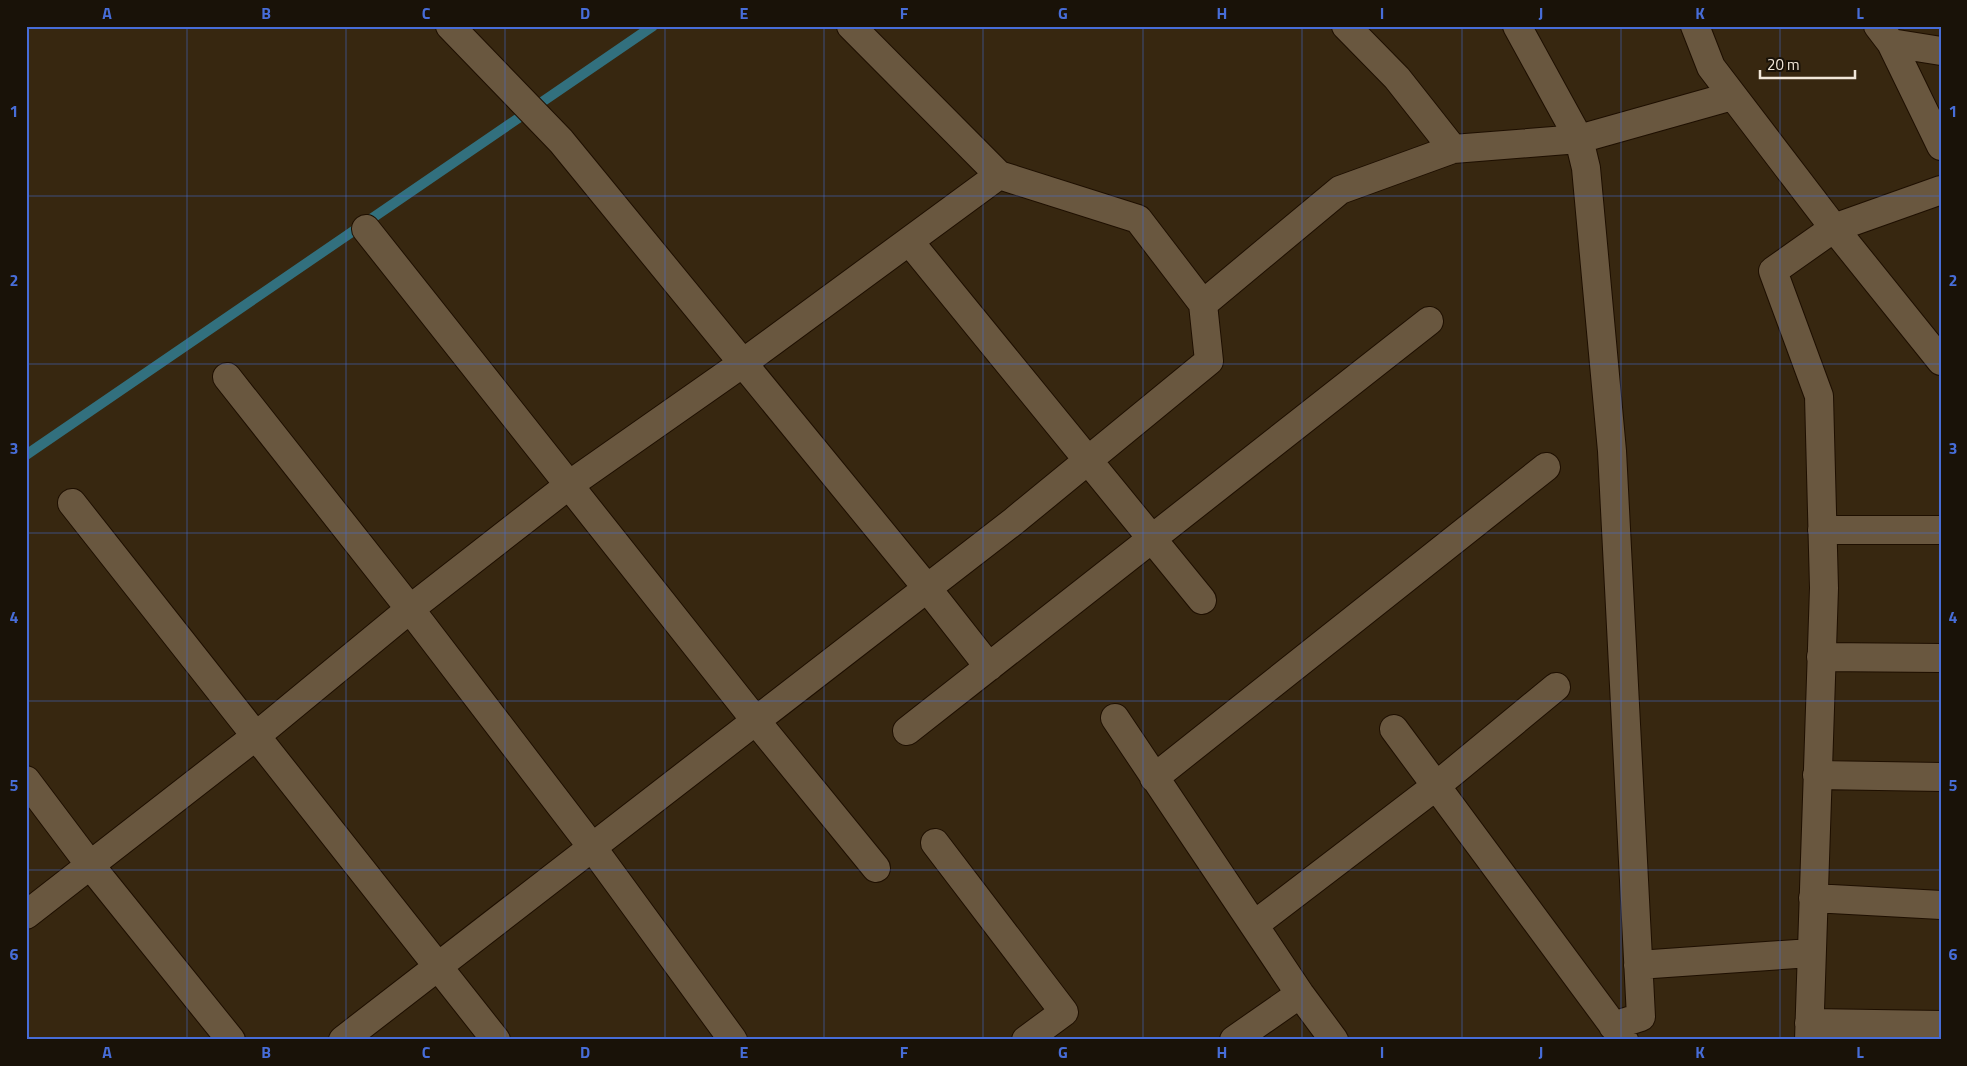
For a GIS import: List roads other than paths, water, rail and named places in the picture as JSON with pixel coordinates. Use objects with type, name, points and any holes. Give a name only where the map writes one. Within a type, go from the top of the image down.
[{"type":"street","points":[[450,26],[561,141],[927,588],[989,667]]},
{"type":"street","points":[[344,1040],[1014,521],[1209,361],[1203,304],[1138,219],[999,175],[852,26]]},
{"type":"street","points":[[1346,26],[1397,78],[1452,149]]},
{"type":"street","points":[[1394,730],[1618,1033],[1641,1016],[1612,451],[1586,168],[1579,139],[1517,26]]},
{"type":"street","points":[[1695,26],[1710,67],[1834,228],[1941,361]]},
{"type":"street","points":[[1884,35],[1941,52]]},
{"type":"street","points":[[1884,35],[1941,146]]},
{"type":"street","points":[[1203,304],[1340,190],[1452,149],[1579,139],[1732,96]]},
{"type":"street","points":[[26,915],[256,736],[410,609],[569,485],[743,363],[999,175]]},
{"type":"street","points":[[1941,190],[1834,228],[1773,271],[1819,396],[1824,588],[1809,1031],[1941,1025]]},
{"type":"street","points":[[366,229],[756,721],[876,868]]},
{"type":"street","points":[[909,241],[1202,600]]},
{"type":"street","points":[[907,731],[1429,321]]},
{"type":"street","points":[[227,376],[410,609],[592,847],[733,1040]]},
{"type":"street","points":[[1154,778],[1546,467]]},
{"type":"street","points":[[72,503],[496,1040]]},
{"type":"street","points":[[1822,530],[1941,530]]},
{"type":"street","points":[[1821,657],[1941,658]]},
{"type":"street","points":[[1254,925],[1436,786],[1556,687]]},
{"type":"street","points":[[1115,718],[1300,994],[1334,1040]]},
{"type":"street","points":[[1817,775],[1941,777]]},
{"type":"street","points":[[26,780],[90,865],[231,1040]]},
{"type":"street","points":[[935,843],[1064,1012],[1026,1040]]},
{"type":"street","points":[[1813,898],[1941,905]]},
{"type":"street","points":[[1638,965],[1812,953]]},
{"type":"street","points":[[1234,1040],[1300,994]]},
{"type":"waterway","points":[[26,455],[653,26]]}]
